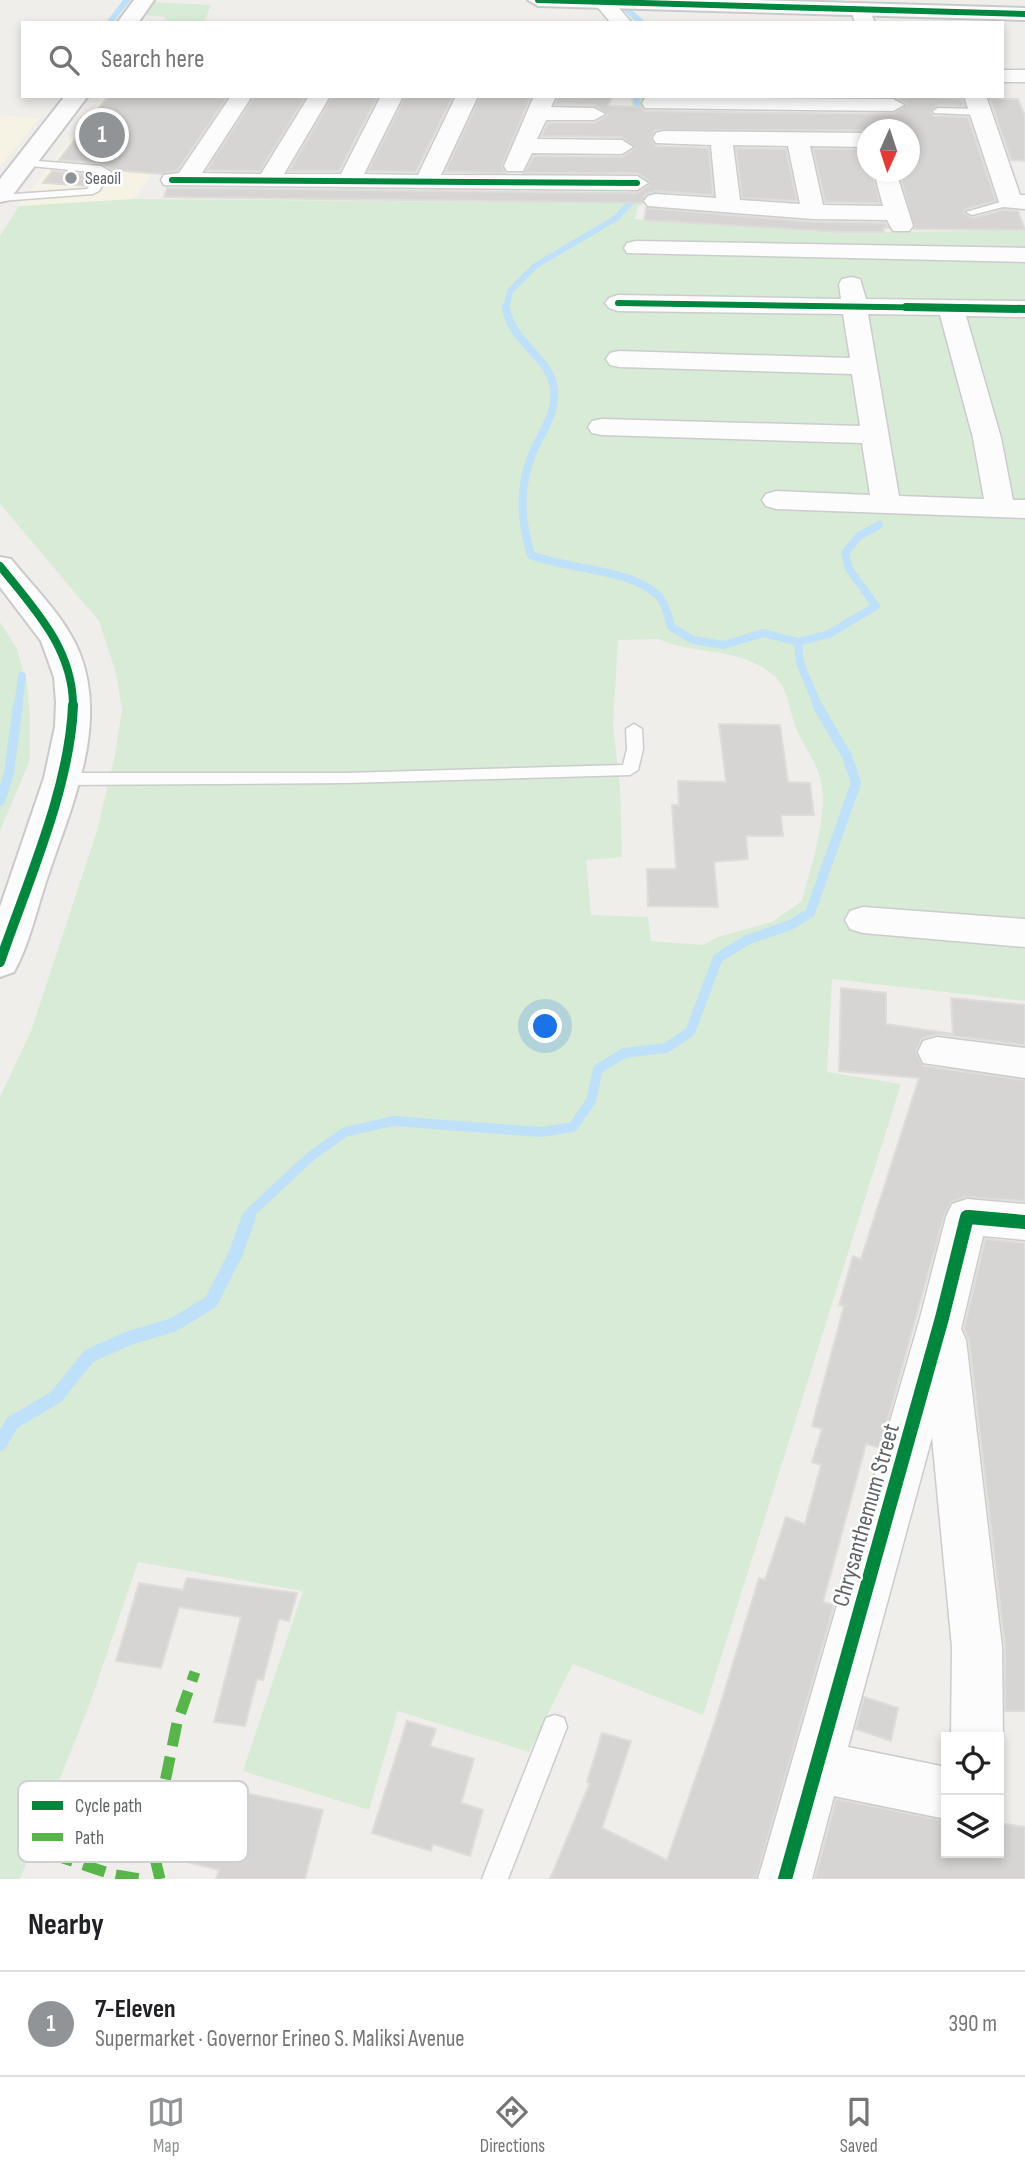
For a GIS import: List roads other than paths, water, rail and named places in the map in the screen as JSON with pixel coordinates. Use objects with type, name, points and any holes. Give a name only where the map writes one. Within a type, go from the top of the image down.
[{"type":"main road","points":[[128,21],[144,0]]},
{"type":"main road","points":[[538,0],[870,16],[939,6],[1025,14]]},
{"type":"main road","points":[[0,196],[75,98]]},
{"type":"main road","points":[[0,566],[50,629],[70,677],[74,701],[72,729],[61,779],[0,962]]},
{"type":"street","points":[[605,4],[620,21]]},
{"type":"street","points":[[1004,76],[1025,76]]},
{"type":"street","points":[[240,98],[179,180],[637,183]]},
{"type":"street","points":[[270,180],[319,98]]},
{"type":"street","points":[[349,181],[391,98]]},
{"type":"street","points":[[426,181],[466,98]]},
{"type":"street","points":[[653,103],[699,100],[892,100],[897,119]]},
{"type":"street","points":[[977,104],[1018,202]]},
{"type":"street","points":[[509,182],[541,105],[594,114]]},
{"type":"street","points":[[664,138],[857,141]]},
{"type":"street","points":[[721,139],[729,207]]},
{"type":"street","points":[[798,140],[813,212]]},
{"type":"street","points":[[524,146],[622,147]]},
{"type":"street","points":[[656,201],[899,219],[888,182]]},
{"type":"street","points":[[636,248],[846,254],[1025,255]]},
{"type":"street","points":[[846,254],[886,504]]},
{"type":"street","points":[[618,303],[1025,309]]},
{"type":"street","points":[[776,500],[1012,509],[987,438],[951,308]]},
{"type":"street","points":[[619,359],[864,366]]},
{"type":"street","points":[[602,427],[875,435]]},
{"type":"street","points":[[863,920],[1025,933]]},
{"type":"street","points":[[937,1052],[1025,1063]]},
{"type":"street","name":"Chrysanthemum Street","points":[[785,1879],[942,1318],[967,1217],[1025,1222]]},
{"type":"street","points":[[942,1318],[977,1647],[977,1732]]},
{"type":"street","points":[[817,1767],[941,1792]]},
{"type":"lane","points":[[938,111],[977,104]]},
{"type":"lane","points":[[0,196],[89,192],[95,189],[106,172],[25,163]]},
{"type":"lane","points":[[50,195],[58,185]]},
{"type":"lane","points":[[972,212],[1018,202]]},
{"type":"lane","points":[[61,779],[346,778],[630,770],[635,749],[634,729]]},
{"type":"lane","points":[[495,1879],[555,1727]]},
{"type":"waterway","points":[[111,21],[127,0]]},
{"type":"waterway","points":[[624,7],[640,21]]},
{"type":"waterway","points":[[636,98],[640,121]]},
{"type":"waterway","points":[[506,308],[510,291],[535,266],[616,218],[630,203],[668,185]]},
{"type":"waterway","points":[[506,308],[515,330],[545,367],[554,389],[551,413],[529,463],[523,489],[523,515],[531,555],[638,582],[652,590],[662,601],[671,627],[693,640],[724,645],[763,633],[798,642]]},
{"type":"waterway","points":[[798,642],[829,634],[876,606],[849,569],[845,553],[859,536],[879,525]]},
{"type":"waterway","points":[[798,642],[800,663],[818,706]]},
{"type":"waterway","points":[[18,706],[22,676]]},
{"type":"waterway","points":[[0,801],[9,773],[18,705]]},
{"type":"waterway","points":[[248,1219],[251,1212],[311,1156],[345,1132],[393,1121],[541,1132],[573,1127],[591,1101],[598,1069],[624,1053],[666,1048],[690,1032],[718,958],[747,940],[790,925],[810,913],[856,783],[847,756],[817,705]]},
{"type":"waterway","points":[[0,1444],[12,1423],[56,1397],[89,1356],[129,1338],[173,1325],[211,1302],[235,1255],[249,1217]]},
{"type":"place","name":"7-Eleven","points":[[102,135]]},
{"type":"place","name":"Seaoil","points":[[71,178]]}]
